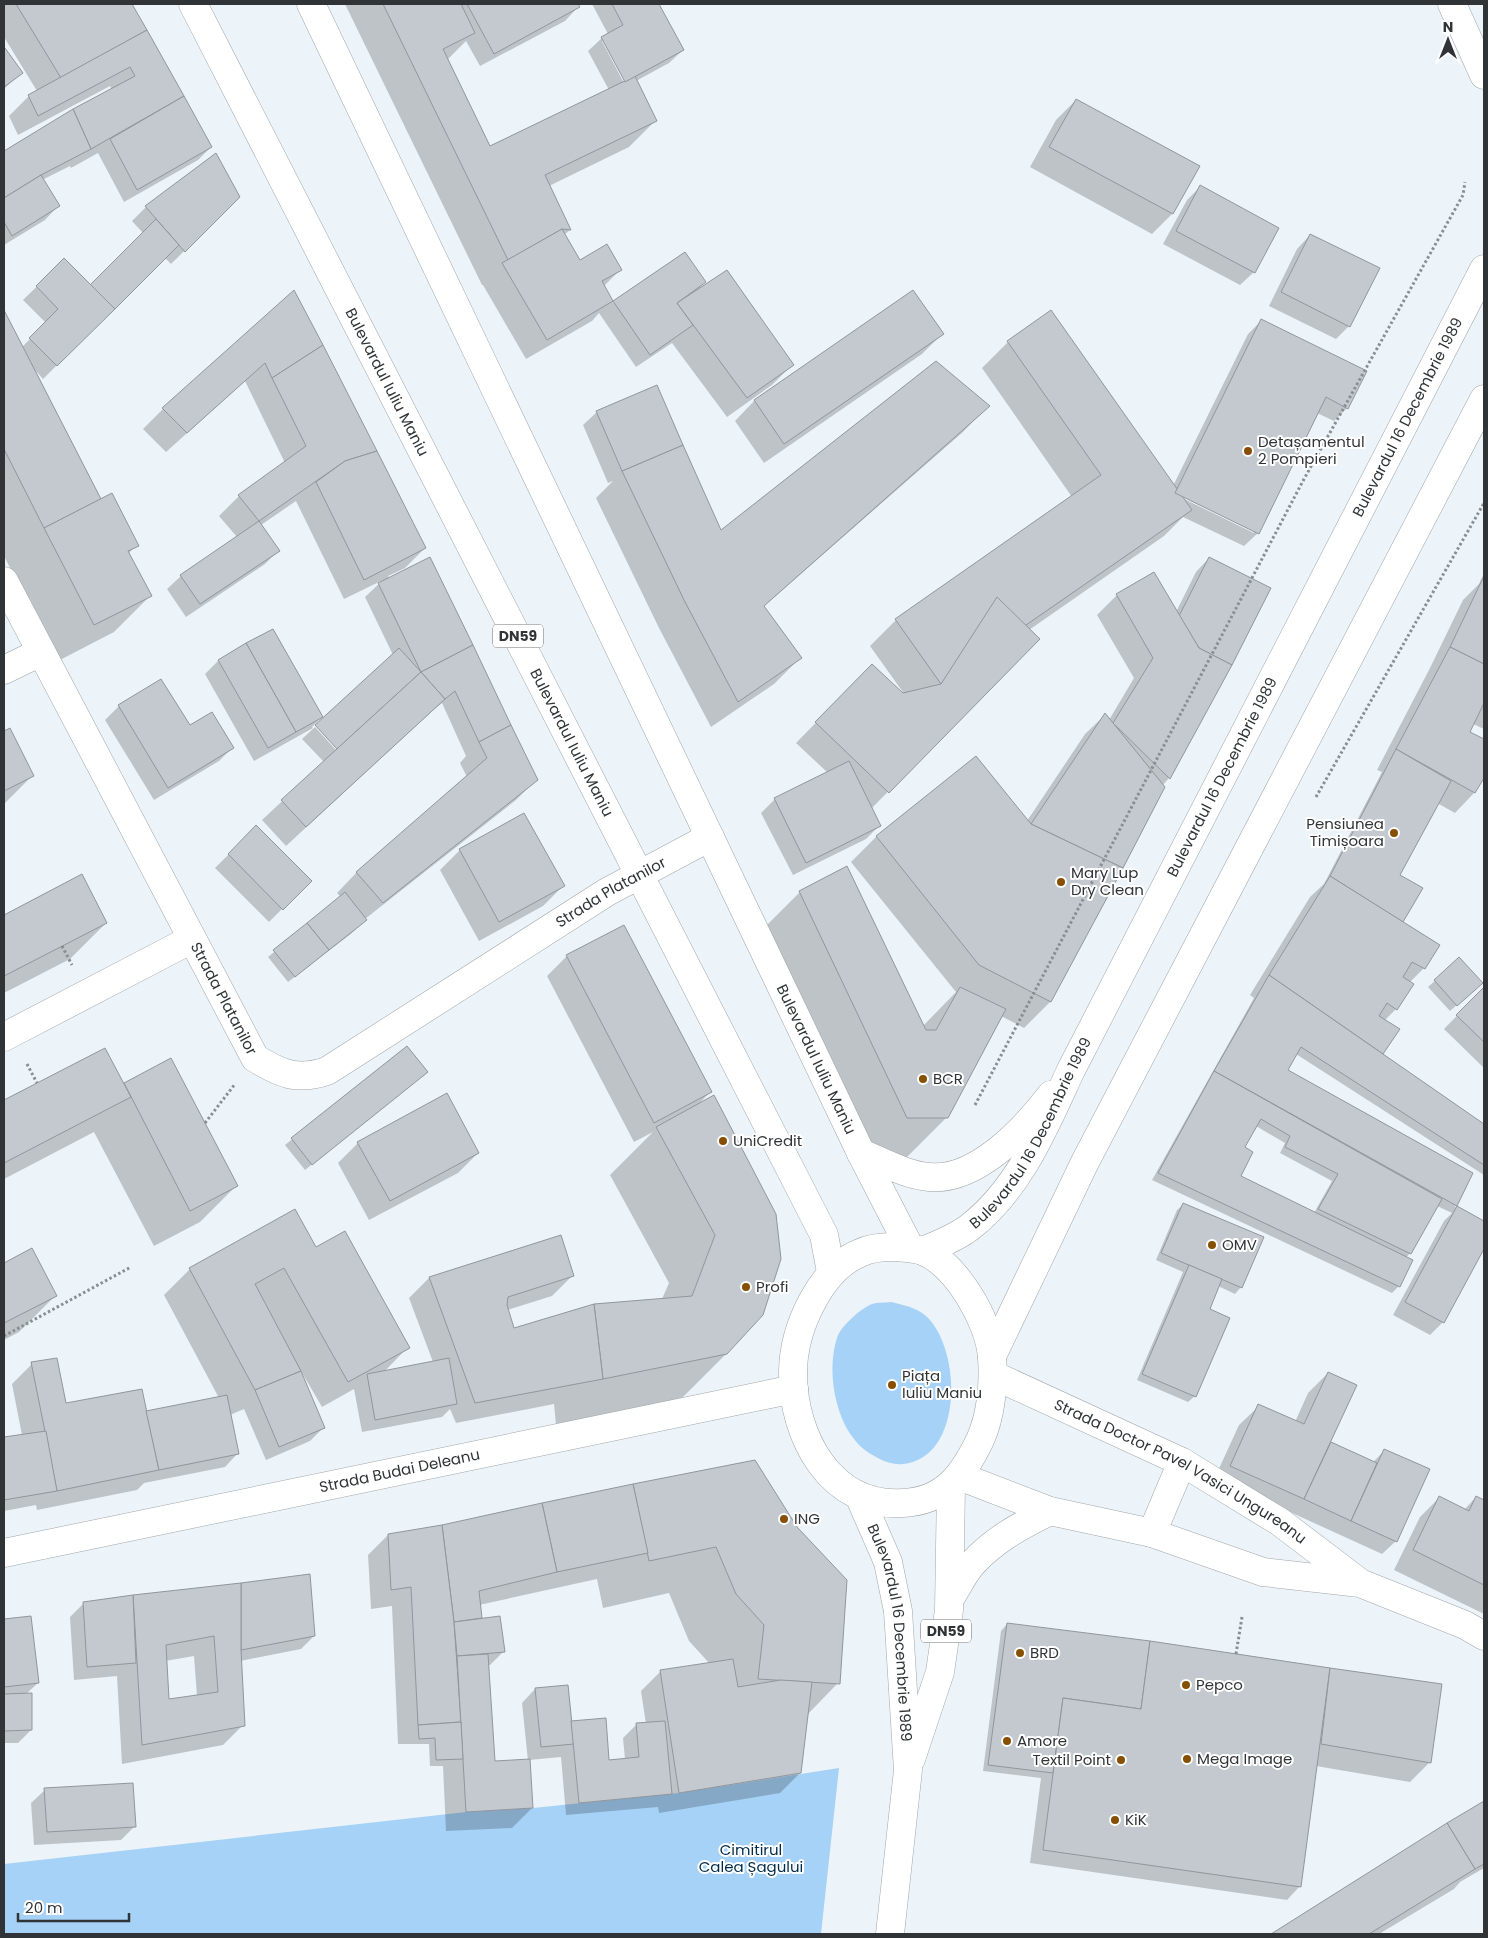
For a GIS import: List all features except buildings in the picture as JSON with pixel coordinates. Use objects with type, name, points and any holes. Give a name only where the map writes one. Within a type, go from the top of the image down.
[{"type":"main road","name":"Bulevardul Iuliu Maniu","points":[[193,4],[824,1235],[831,1272]]},
{"type":"main road","name":"Bulevardul Iuliu Maniu","points":[[311,4],[861,1153],[916,1250]]},
{"type":"main road","points":[[1452,4],[1484,75]]},
{"type":"main road","name":"Bulevardul 16 Decembrie 1989","points":[[916,1250],[948,1240],[969,1228],[988,1212],[1019,1172],[1040,1138],[1070,1070],[1484,269]]},
{"type":"main road","points":[[993,1366],[1085,1162],[1484,399]]},
{"type":"main road","name":"Strada Platanilor","points":[[4,580],[255,1058],[277,1072],[294,1076],[314,1076],[327,1071],[607,892],[710,837]]},
{"type":"main road","points":[[4,670],[41,652]]},
{"type":"main road","points":[[4,1037],[192,939]]},
{"type":"main road","points":[[861,1153],[912,1174],[928,1177],[942,1178],[965,1172],[1000,1149],[1048,1099],[1070,1070]]},
{"type":"main road","points":[[893,1247],[916,1250],[941,1262],[954,1273],[979,1317],[987,1336],[993,1366],[988,1416],[971,1459],[955,1481],[927,1499],[907,1503],[887,1504],[860,1498],[841,1486],[820,1465],[808,1442],[796,1405],[793,1371],[800,1329],[805,1316],[819,1288],[831,1272],[844,1261],[868,1250],[893,1247]]},
{"type":"main road","name":"Strada Doctor Pavel Vasici Ungureanu","points":[[993,1366],[1182,1462],[1280,1522],[1360,1583]]},
{"type":"main road","name":"Strada Budai Deleanu","points":[[4,1553],[794,1389]]},
{"type":"main road","points":[[1152,1533],[1182,1462]]},
{"type":"main road","name":"Bulevardul 16 Decembrie 1989","points":[[908,1770],[940,1672],[951,1597],[955,1481]]},
{"type":"main road","name":"Strada Doctor Pavel Vasici Ungureanu","points":[[955,1481],[1050,1511],[1152,1533],[1263,1572],[1360,1583],[1466,1625],[1484,1636]]},
{"type":"main road","name":"Bulevardul 16 Decembrie 1989","points":[[860,1498],[888,1562],[898,1611],[908,1770],[890,1934]]},
{"type":"main road","points":[[951,1597],[971,1565],[992,1545],[1015,1528],[1050,1511]]},
{"type":"path","points":[[975,1105],[1304,479],[1463,195],[1466,182]]},
{"type":"path","points":[[205,1123],[255,1058]]},
{"type":"path","points":[[4,1336],[131,1267]]},
{"type":"path","points":[[1236,1654],[1242,1617]]},
{"type":"green space","points":[[891,1302],[914,1308],[926,1316],[938,1332],[946,1352],[951,1376],[951,1400],[947,1423],[937,1443],[923,1457],[903,1464],[884,1461],[857,1443],[847,1429],[837,1404],[833,1377],[834,1350],[842,1329],[867,1306]]},
{"type":"green space","name":"Cimitirul Calea Șagului","points":[[839,1768],[821,1934],[4,1934],[4,1864],[466,1812],[533,1808],[679,1793]]},
{"type":"place","name":"Detașamentul 2 Pompieri","points":[[1248,451]]},
{"type":"place","name":"Pensiunea Timișoara","points":[[1394,833]]},
{"type":"place","name":"Mary Lup Dry Clean","points":[[1061,882]]},
{"type":"place","name":"BCR","points":[[923,1079]]},
{"type":"place","name":"UniCredit","points":[[723,1141]]},
{"type":"place","name":"OMV","points":[[1212,1245]]},
{"type":"place","name":"Profi","points":[[746,1287]]},
{"type":"place","name":"Piața Iuliu Maniu","points":[[892,1385]]},
{"type":"place","name":"ING","points":[[784,1519]]},
{"type":"place","name":"BRD","points":[[1020,1653]]},
{"type":"place","name":"Pepco","points":[[1186,1685]]},
{"type":"place","name":"Amore","points":[[1007,1741]]},
{"type":"place","name":"Mega Image","points":[[1187,1759]]},
{"type":"place","name":"Textil Point","points":[[1121,1760]]},
{"type":"place","name":"KiK","points":[[1115,1820]]}]
